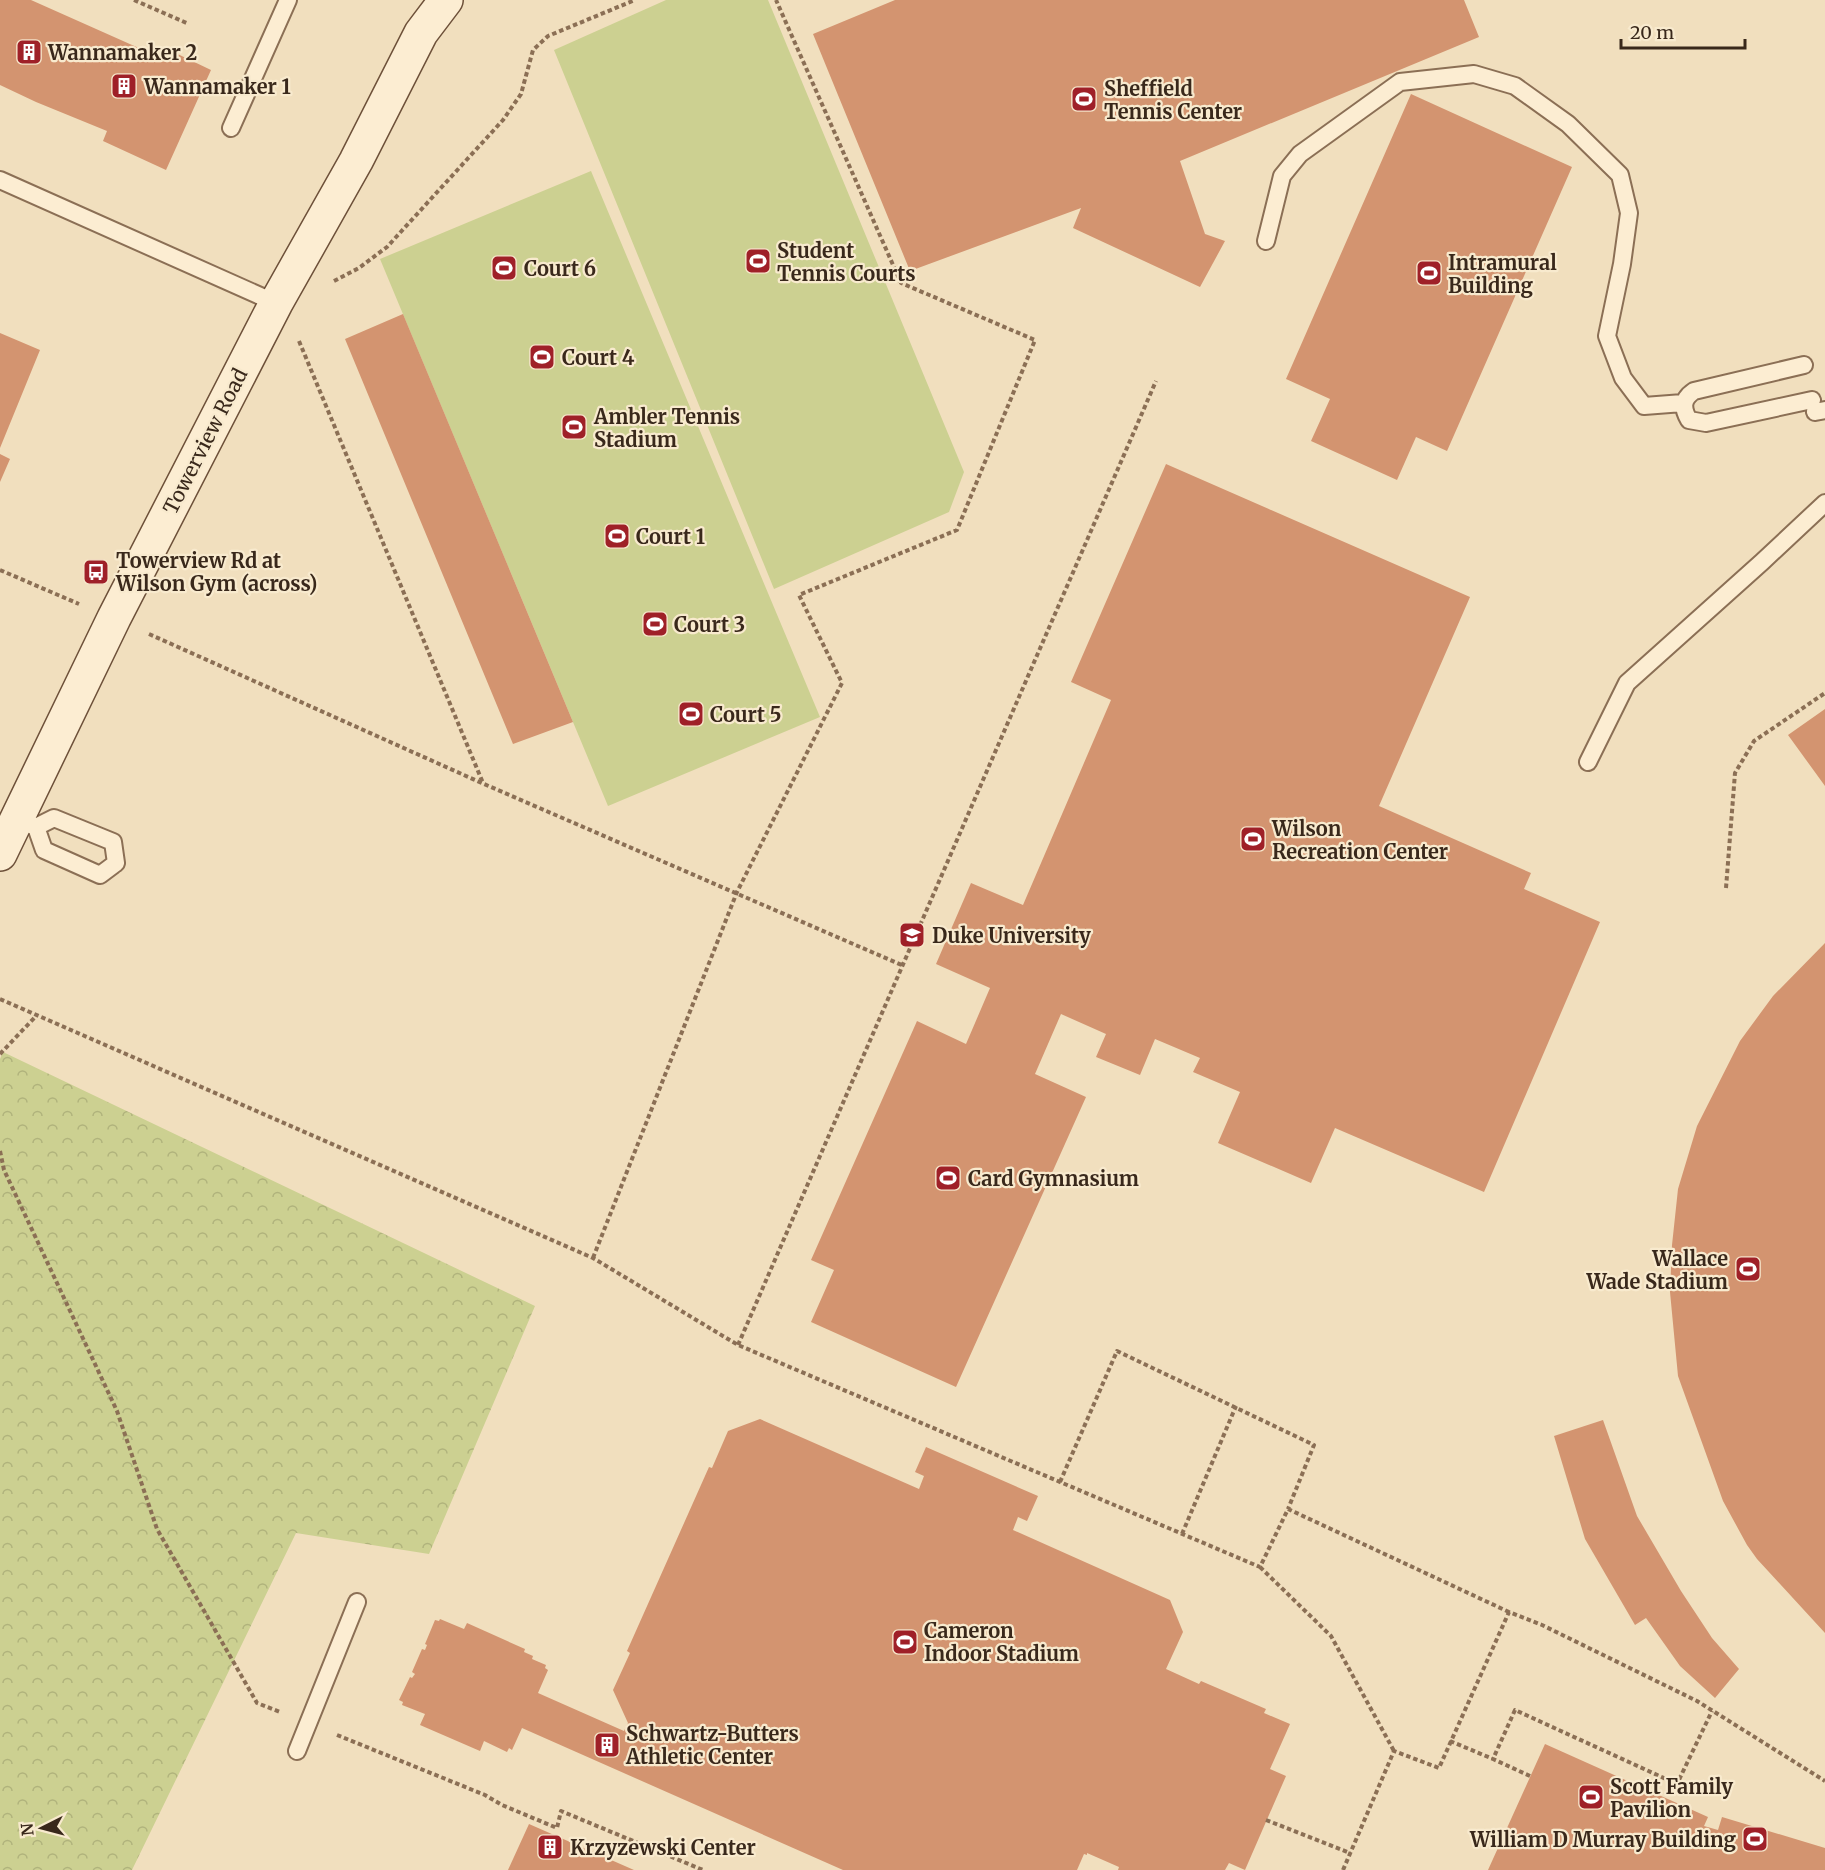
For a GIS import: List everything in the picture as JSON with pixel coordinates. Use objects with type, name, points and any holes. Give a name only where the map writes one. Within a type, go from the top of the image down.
[{"type":"street","name":"Towerview Road","points":[[421,33],[427,0]]},
{"type":"street","name":"Towerview Road","points":[[0,854],[26,824],[114,618],[276,303],[356,161],[421,33],[446,0]]},
{"type":"lane","points":[[231,128],[288,0]]},
{"type":"lane","points":[[1266,241],[1282,176],[1300,154],[1400,82],[1428,77],[1474,74],[1515,86],[1568,124],[1620,175],[1629,213],[1608,336],[1623,378],[1644,406],[1683,403]]},
{"type":"lane","points":[[0,180],[276,303]]},
{"type":"lane","points":[[1803,365],[1694,391],[1687,395],[1683,403],[1689,420],[1706,423],[1818,407]]},
{"type":"lane","points":[[1588,762],[1627,683],[1825,503]]},
{"type":"lane","points":[[54,818],[113,842],[122,865],[100,875],[44,850],[26,824],[54,818]]},
{"type":"lane","points":[[297,1751],[357,1602]]},
{"type":"path","points":[[134,0],[189,24]]},
{"type":"path","points":[[331,282],[359,268],[387,247],[503,120],[521,94],[533,50],[548,36],[635,0]]},
{"type":"path","points":[[593,1258],[736,892],[842,683],[799,595],[957,530],[1035,340],[901,284],[776,0]]},
{"type":"path","points":[[299,341],[484,784]]},
{"type":"path","points":[[738,1345],[1156,381]]},
{"type":"path","points":[[0,570],[114,618],[484,784],[904,966]]},
{"type":"path","points":[[1726,888],[1735,773],[1754,741],[1825,693]]},
{"type":"path","points":[[0,999],[593,1258],[738,1345],[1260,1567],[1331,1636],[1394,1751],[1439,1768],[1509,1612]]},
{"type":"path","points":[[0,1054],[37,1015]]},
{"type":"path","points":[[0,1151],[4,1170],[117,1410],[157,1529],[257,1703],[485,1795],[502,1805],[556,1828],[561,1811],[703,1870]]},
{"type":"path","points":[[1059,1482],[1117,1351],[1314,1445],[1288,1509],[1260,1567]]},
{"type":"path","points":[[1182,1534],[1236,1406]]},
{"type":"path","points":[[1288,1509],[1509,1612],[1542,1624],[1712,1710],[1825,1781]]},
{"type":"path","points":[[1493,1759],[1515,1710],[1677,1784],[1712,1710]]},
{"type":"path","points":[[1450,1741],[1530,1776]]},
{"type":"path","points":[[1343,1870],[1394,1751]]},
{"type":"path","points":[[1266,1820],[1350,1853]]},
{"type":"green space","name":"Student Tennis Courts","points":[[666,0],[768,0],[964,472],[949,512],[774,589],[554,50]]},
{"type":"green space","name":"Ambler Tennis Stadium","points":[[591,171],[820,717],[608,806],[380,259]]},
{"type":"green space","points":[[3,1052],[535,1306],[429,1554],[296,1533],[132,1870],[0,1870],[0,1059]]},
{"type":"building","name":"Wannamaker 1","points":[[0,0],[31,0],[159,57],[163,47],[211,70],[166,170],[103,141],[107,131],[0,85]]},
{"type":"building","name":"Sheffield Tennis Center","points":[[895,0],[1464,0],[1479,37],[1180,161],[1205,234],[1225,241],[1200,287],[1073,228],[1081,208],[910,271],[813,34]]},
{"type":"building","name":"Intramural Building","points":[[1411,94],[1572,167],[1447,451],[1416,437],[1397,480],[1311,441],[1330,399],[1286,379]]},
{"type":"building","points":[[403,314],[573,722],[513,744],[345,339]]},
{"type":"building","points":[[0,333],[40,350],[0,448]]},
{"type":"building","points":[[0,454],[10,459],[0,482]]},
{"type":"building","name":"Wilson Recreation Center","points":[[1166,464],[1470,597],[1379,806],[1531,873],[1524,889],[1600,922],[1484,1192],[1335,1128],[1311,1183],[1218,1143],[1240,1092],[1193,1072],[1200,1058],[1155,1039],[1140,1075],[1096,1057],[1106,1034],[1061,1014],[1035,1074],[1086,1097],[956,1387],[811,1322],[834,1270],[811,1260],[917,1021],[966,1044],[990,988],[936,964],[971,883],[1023,905],[1111,700],[1071,682]]},
{"type":"building","points":[[1825,709],[1825,786],[1788,735]]},
{"type":"building","name":"Wallace Wade Stadium","points":[[1825,943],[1825,1633],[1757,1559],[1723,1501],[1678,1376],[1670,1292],[1678,1189],[1697,1126],[1740,1041],[1773,996]]},
{"type":"building","name":"Cameron Indoor Stadium","points":[[760,1419],[919,1489],[924,1476],[915,1472],[926,1447],[1038,1496],[1027,1521],[1018,1517],[1013,1530],[1170,1600],[1183,1632],[1166,1669],[1199,1684],[1201,1681],[1266,1709],[1264,1713],[1290,1724],[1270,1769],[1286,1776],[1245,1870],[1229,1863],[1225,1870],[1118,1870],[1119,1867],[1087,1853],[1087,1855],[1084,1854],[1077,1870],[843,1870],[522,1728],[512,1750],[509,1748],[507,1752],[484,1741],[480,1751],[420,1725],[425,1714],[402,1705],[403,1702],[399,1700],[410,1677],[412,1678],[415,1674],[412,1672],[422,1649],[425,1650],[427,1645],[425,1644],[435,1620],[440,1619],[464,1629],[467,1623],[525,1649],[524,1652],[533,1656],[532,1659],[546,1665],[545,1668],[548,1670],[538,1693],[624,1731],[628,1723],[613,1690],[630,1653],[627,1651],[709,1467],[712,1468],[728,1431]]},
{"type":"building","points":[[1603,1420],[1637,1516],[1712,1638],[1739,1669],[1715,1698],[1680,1666],[1646,1618],[1635,1625],[1585,1539],[1554,1436]]},
{"type":"building","name":"Scott Family Pavilion","points":[[1545,1744],[1708,1817],[1704,1826],[1718,1830],[1722,1817],[1825,1848],[1825,1870],[1488,1870]]},
{"type":"building","name":"Krzyzewski Center","points":[[529,1824],[634,1870],[508,1870]]},
{"type":"place","name":"Wannamaker 2","points":[[29,52]]},
{"type":"place","name":"Wannamaker 1","points":[[124,86]]},
{"type":"place","name":"Sheffield Tennis Center","points":[[1084,99]]},
{"type":"place","name":"Student Tennis Courts","points":[[758,261]]},
{"type":"place","name":"Court 6","points":[[504,268]]},
{"type":"place","name":"Intramural Building","points":[[1429,273]]},
{"type":"place","name":"Court 4","points":[[542,357]]},
{"type":"place","name":"Ambler Tennis Stadium","points":[[574,427]]},
{"type":"place","name":"Court 1","points":[[617,536]]},
{"type":"place","name":"Towerview Rd at Wilson Gym (across)","points":[[96,572]]},
{"type":"place","name":"Court 3","points":[[655,624]]},
{"type":"place","name":"Court 5","points":[[691,714]]},
{"type":"place","name":"Wilson Recreation Center","points":[[1253,839]]},
{"type":"place","name":"Duke University","points":[[912,935]]},
{"type":"place","name":"Card Gymnasium","points":[[948,1178]]},
{"type":"place","name":"Wallace Wade Stadium","points":[[1748,1269]]},
{"type":"place","name":"Cameron Indoor Stadium","points":[[905,1642]]},
{"type":"place","name":"Schwartz-Butters Athletic Center","points":[[607,1745]]},
{"type":"place","name":"Scott Family Pavilion","points":[[1591,1797]]},
{"type":"place","name":"William D Murray Building","points":[[1755,1839]]},
{"type":"place","name":"Krzyzewski Center","points":[[550,1847]]}]
